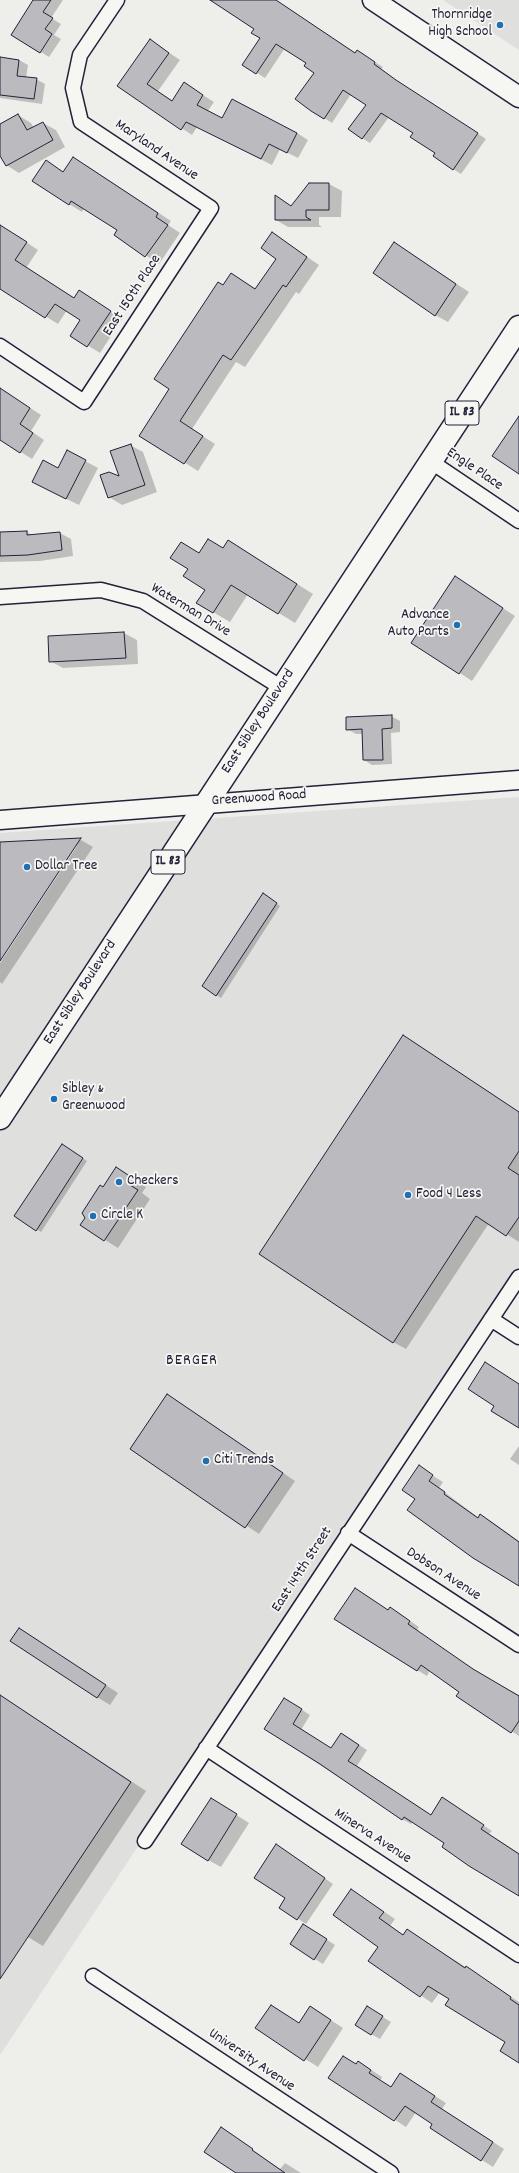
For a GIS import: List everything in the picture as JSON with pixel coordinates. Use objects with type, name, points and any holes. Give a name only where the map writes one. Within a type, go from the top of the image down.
[{"type":"main road","points":[[373,0],[519,97]]},
{"type":"main road","name":"East Sibley Boulevard","points":[[0,1118],[519,327]]},
{"type":"street","name":"Maryland Avenue","points":[[117,0],[80,55],[73,88],[81,122],[211,208]]},
{"type":"street","name":"East 150th Place","points":[[0,346],[84,402],[211,208]]},
{"type":"street","name":"Engle Place","points":[[430,461],[519,521]]},
{"type":"street","name":"Waterman Drive","points":[[0,597],[101,590],[143,601],[282,688]]},
{"type":"street","name":"Greenwood Road","points":[[0,820],[519,780]]},
{"type":"street","name":"East 149th Street","points":[[145,1841],[519,1277]]},
{"type":"street","points":[[491,1319],[519,1337]]},
{"type":"street","name":"Dobson Avenue","points":[[348,1533],[519,1645]]},
{"type":"street","name":"Minerva Avenue","points":[[206,1748],[519,1955]]},
{"type":"street","name":"University Avenue","points":[[93,1976],[391,2173]]},
{"type":"shaded area","name":"Thornridge High School","points":[[443,0],[519,0],[519,50]]},
{"type":"shaded area","points":[[519,797],[519,1270],[0,2055],[0,833]]},
{"type":"building","points":[[33,0],[51,0],[43,12],[53,18],[45,29],[52,34],[40,53],[11,35]]},
{"type":"building","points":[[210,0],[276,0],[355,53],[357,50],[375,62],[374,64],[396,80],[478,133],[453,170],[433,156],[435,153],[410,137],[413,133],[381,113],[362,139],[348,129],[366,105],[343,90],[324,119],[311,111],[295,99],[314,73],[304,66],[306,63],[276,44],[256,74],[242,65],[260,38],[251,33],[254,29]]},
{"type":"building","points":[[150,39],[169,53],[147,84],[172,101],[184,82],[203,95],[197,105],[222,118],[232,99],[297,133],[287,153],[269,144],[261,159],[186,122],[181,130],[117,86]]},
{"type":"building","points":[[0,57],[19,60],[17,76],[37,78],[34,99],[0,95]]},
{"type":"building","points":[[18,114],[27,130],[43,122],[53,140],[6,166],[0,156],[0,124]]},
{"type":"building","points":[[73,157],[158,213],[156,217],[168,225],[145,257],[114,235],[117,230],[71,201],[69,205],[32,181],[46,160],[63,172]]},
{"type":"building","points":[[309,183],[329,183],[329,210],[306,210],[306,217],[311,220],[275,220],[275,195],[291,206]]},
{"type":"building","points":[[0,225],[27,242],[15,260],[74,298],[79,290],[111,311],[87,347],[70,336],[80,320],[55,304],[45,318],[0,289]]},
{"type":"building","points":[[272,232],[307,257],[286,287],[283,285],[231,360],[223,355],[180,421],[203,436],[184,464],[139,436],[169,389],[154,379],[218,282],[223,285],[231,273],[255,289],[276,259],[261,248]]},
{"type":"building","points":[[394,242],[456,284],[435,316],[373,273]]},
{"type":"building","points":[[0,388],[30,408],[20,424],[33,433],[20,453],[0,440]]},
{"type":"building","points":[[519,416],[519,474],[492,456]]},
{"type":"building","points":[[131,444],[145,485],[108,498],[100,475],[109,472],[119,476],[110,451]]},
{"type":"building","points":[[67,450],[86,460],[66,499],[32,482],[43,460],[58,468]]},
{"type":"building","points":[[27,531],[27,535],[60,532],[62,550],[28,555],[0,556],[0,532]]},
{"type":"building","points":[[208,539],[223,548],[228,540],[297,584],[278,614],[231,585],[213,613],[196,603],[205,590],[183,576],[188,569],[170,558],[181,542],[199,553]]},
{"type":"building","name":"Advance Auto Parts","points":[[455,576],[503,608],[459,674],[411,643]]},
{"type":"building","points":[[124,632],[126,658],[49,662],[48,636]]},
{"type":"building","points":[[392,715],[392,728],[382,729],[383,760],[363,760],[362,729],[346,730],[346,717]]},
{"type":"building","points":[[81,838],[0,961],[0,842]]},
{"type":"building","points":[[263,893],[277,903],[216,996],[202,986]]},
{"type":"building","name":"Food 4 Less","points":[[403,1035],[519,1112],[519,1151],[508,1168],[519,1175],[519,1217],[506,1236],[476,1216],[393,1343],[259,1254]]},
{"type":"building","name":"Circle K","points":[[62,1144],[83,1158],[36,1231],[14,1216]]},
{"type":"building","points":[[116,1167],[134,1179],[130,1185],[138,1190],[104,1241],[80,1225],[85,1218],[82,1213],[100,1185],[103,1187]]},
{"type":"building","points":[[485,1362],[519,1384],[519,1428],[491,1411],[494,1406],[468,1389]]},
{"type":"building","name":"Citi Trends","points":[[167,1394],[283,1473],[245,1528],[130,1449]]},
{"type":"building","points":[[419,1465],[433,1475],[429,1481],[445,1492],[444,1494],[478,1518],[480,1514],[519,1542],[519,1586],[473,1558],[407,1510],[415,1499],[402,1490]]},
{"type":"building","points":[[355,1588],[388,1610],[390,1607],[410,1621],[408,1624],[473,1669],[519,1696],[519,1721],[511,1733],[456,1696],[459,1692],[421,1665],[417,1671],[334,1619]]},
{"type":"building","points":[[19,1628],[106,1685],[97,1698],[10,1641]]},
{"type":"building","points":[[0,1695],[131,1782],[0,1979]]},
{"type":"building","points":[[284,1698],[302,1709],[293,1724],[331,1748],[341,1733],[359,1745],[348,1761],[431,1815],[442,1797],[484,1825],[481,1829],[519,1854],[519,1896],[469,1866],[442,1847],[444,1843],[404,1817],[402,1820],[320,1764],[264,1729]]},
{"type":"building","points":[[211,1798],[237,1814],[208,1861],[181,1844]]},
{"type":"building","points":[[276,1844],[325,1878],[297,1920],[279,1908],[285,1898],[254,1878]]},
{"type":"building","points":[[351,1889],[384,1912],[379,1918],[403,1935],[407,1929],[465,1968],[466,1966],[511,1997],[510,1999],[519,2005],[519,2063],[500,2051],[505,2042],[445,2005],[449,1999],[428,1986],[420,1997],[368,1961],[378,1947],[333,1915]]},
{"type":"building","points":[[303,1924],[327,1939],[314,1960],[290,1944]]},
{"type":"building","points":[[271,2005],[299,2023],[310,2006],[331,2020],[304,2061],[255,2028]]},
{"type":"building","points":[[367,2006],[383,2016],[371,2035],[355,2025]]},
{"type":"building","points":[[343,2056],[356,2064],[358,2061],[371,2070],[369,2073],[391,2087],[400,2073],[435,2096],[431,2102],[493,2142],[481,2161],[430,2128],[432,2124],[405,2106],[394,2121],[328,2078]]},
{"type":"building","points":[[221,2127],[285,2173],[236,2173],[204,2152]]},
{"type":"place","name":"Thornridge High School","points":[[500,25]]},
{"type":"place","name":"Advance Auto Parts","points":[[457,625]]},
{"type":"place","name":"Dollar Tree","points":[[27,867]]},
{"type":"place","name":"Sibley & Greenwood","points":[[54,1099]]},
{"type":"place","name":"Checkers","points":[[119,1182]]},
{"type":"place","name":"Food 4 Less","points":[[408,1195]]},
{"type":"place","name":"Circle K","points":[[93,1216]]},
{"type":"place","name":"Citi Trends","points":[[206,1461]]},
{"type":"district","name":"BERGER","points":[[192,1362]]}]
